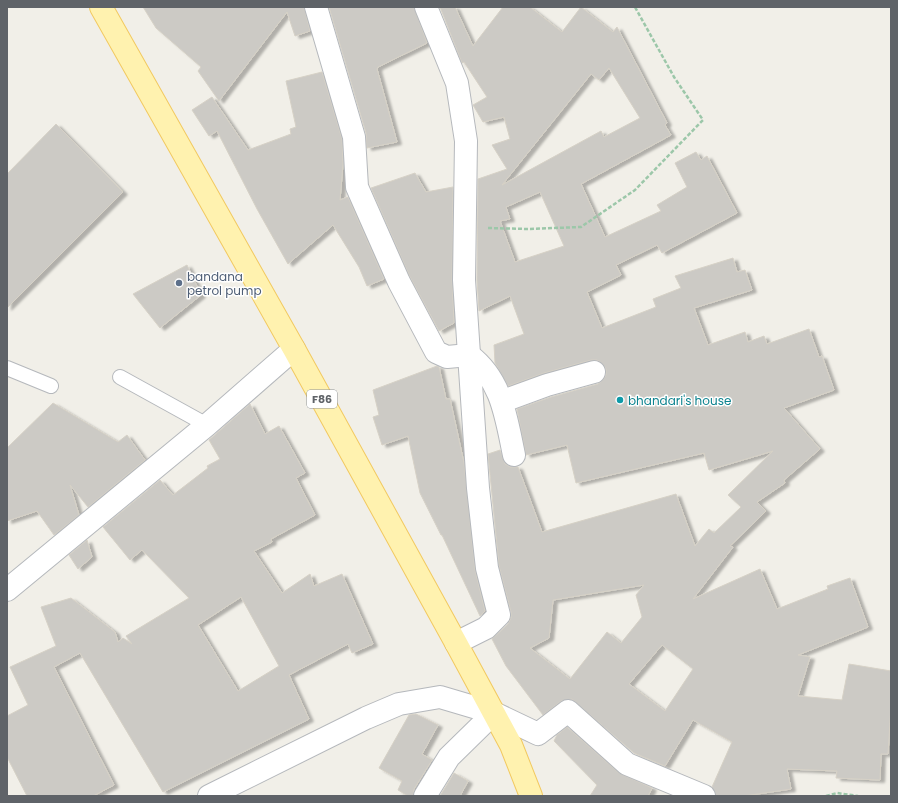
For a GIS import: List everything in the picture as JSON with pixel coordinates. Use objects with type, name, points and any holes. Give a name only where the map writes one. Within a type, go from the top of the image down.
[{"type":"main road","name":"F86","points":[[101,7],[294,349],[456,643],[511,745],[531,796]]},
{"type":"street","points":[[316,7],[354,137],[357,187],[374,230],[436,352],[448,358],[469,355],[483,365],[503,401],[514,455]]},
{"type":"street","points":[[426,7],[457,83],[466,141],[464,280],[469,355],[478,488],[487,568],[498,615],[486,628],[456,643]]},
{"type":"street","points":[[7,590],[207,425],[294,349]]},
{"type":"street","points":[[503,401],[547,385],[594,372]]},
{"type":"street","points":[[208,796],[366,718],[399,704],[440,697],[494,713],[538,734],[568,711],[627,764],[704,796]]},
{"type":"street","points":[[425,796],[449,757],[494,713]]},
{"type":"lane","points":[[7,368],[51,386]]},
{"type":"lane","points":[[120,377],[207,425]]},
{"type":"path","points":[[465,227],[527,229],[581,227],[635,190],[666,156],[703,120],[674,77],[635,7]]},
{"type":"path","points":[[826,796],[837,793],[858,796]]},
{"type":"building","points":[[143,7],[304,7],[310,31],[295,36],[287,12],[219,101],[198,71],[201,67],[156,28]]},
{"type":"building","points":[[329,7],[414,7],[427,43],[378,67],[377,69],[397,142],[367,148],[366,133]]},
{"type":"building","points":[[440,7],[455,7],[473,46],[503,7],[530,7],[562,32],[581,7],[613,32],[617,27],[667,123],[665,125],[671,135],[581,184],[605,237],[661,211],[657,205],[687,187],[675,163],[696,152],[701,160],[707,156],[737,213],[662,253],[657,245],[616,265],[621,275],[587,292],[602,328],[656,307],[653,299],[681,288],[675,276],[733,258],[737,272],[745,270],[752,290],[694,308],[708,345],[745,332],[748,342],[764,336],[767,344],[809,329],[819,357],[822,356],[834,390],[784,408],[820,449],[784,480],[785,483],[757,502],[766,511],[730,546],[733,547],[693,599],[760,569],[777,609],[828,589],[827,586],[850,578],[868,627],[798,655],[810,657],[798,696],[842,700],[849,664],[891,671],[891,705],[888,754],[881,754],[880,780],[836,778],[837,771],[787,769],[791,789],[744,796],[716,796],[712,787],[732,742],[693,720],[665,766],[634,753],[572,699],[561,701],[543,715],[506,666],[492,639],[508,624],[511,618],[511,612],[499,566],[488,454],[500,450],[505,464],[510,467],[518,467],[542,532],[676,494],[695,546],[709,529],[714,533],[741,507],[728,495],[773,451],[709,470],[704,453],[576,483],[567,445],[526,455],[517,409],[551,397],[598,384],[606,375],[606,369],[602,363],[597,360],[591,360],[544,373],[508,386],[495,363],[494,345],[524,334],[510,296],[479,311],[477,280],[478,179],[507,169],[492,145],[510,139],[504,117],[483,122],[473,105],[487,97],[464,62],[462,63]],"holes":[[[609,68],[640,118],[604,137],[601,131],[502,185],[591,74],[599,80]],[[540,192],[564,246],[515,262],[500,221],[510,219],[506,207]],[[644,585],[636,595],[642,617],[621,643],[607,632],[570,679],[530,648],[549,638],[553,600]],[[662,645],[693,669],[665,711],[629,684]]]},
{"type":"building","points":[[322,72],[342,139],[343,164],[340,200],[348,197],[384,279],[367,286],[359,267],[333,225],[288,264],[257,209],[217,131],[209,136],[192,110],[212,97],[248,150],[291,134],[290,129],[296,127],[286,81]]},
{"type":"building","points":[[56,124],[123,192],[7,308],[7,174]]},
{"type":"building","points":[[415,173],[426,192],[453,187],[452,280],[454,323],[439,331],[410,277],[371,188]]},
{"type":"building","points":[[187,265],[201,295],[160,328],[133,294]]},
{"type":"building","points":[[437,366],[439,367],[446,399],[450,399],[464,463],[475,570],[485,611],[480,616],[442,535],[420,493],[408,436],[382,445],[373,417],[379,415],[373,390]]},
{"type":"building","points":[[53,403],[118,442],[127,435],[145,460],[88,507],[70,485],[79,515],[54,535],[37,511],[7,521],[7,448]]},
{"type":"building","points":[[250,404],[265,434],[279,426],[305,473],[296,478],[315,515],[271,539],[272,542],[254,551],[282,593],[310,574],[314,586],[342,574],[373,644],[352,653],[348,644],[289,675],[309,719],[163,792],[80,653],[54,667],[114,785],[93,796],[27,796],[7,757],[7,716],[28,705],[10,667],[56,646],[41,607],[71,598],[115,632],[118,642],[123,638],[132,644],[126,636],[189,598],[142,550],[130,560],[103,527],[160,480],[173,495],[208,468],[207,466],[220,459],[209,440]],"holes":[[[241,597],[279,666],[238,691],[198,625]]]},
{"type":"building","points":[[87,540],[92,557],[78,569],[69,555]]},
{"type":"building","points":[[416,714],[438,725],[422,754],[432,760],[414,789],[413,796],[408,796],[398,790],[402,781],[379,768],[409,715]]},
{"type":"building","points":[[567,727],[619,773],[652,788],[648,796],[590,796],[597,785],[554,741],[557,735]]},
{"type":"building","points":[[454,773],[468,781],[460,796],[440,796]]},
{"type":"place","name":"bandana petrol pump","points":[[179,283]]},
{"type":"place","name":"bhandari's house","points":[[620,400]]}]
